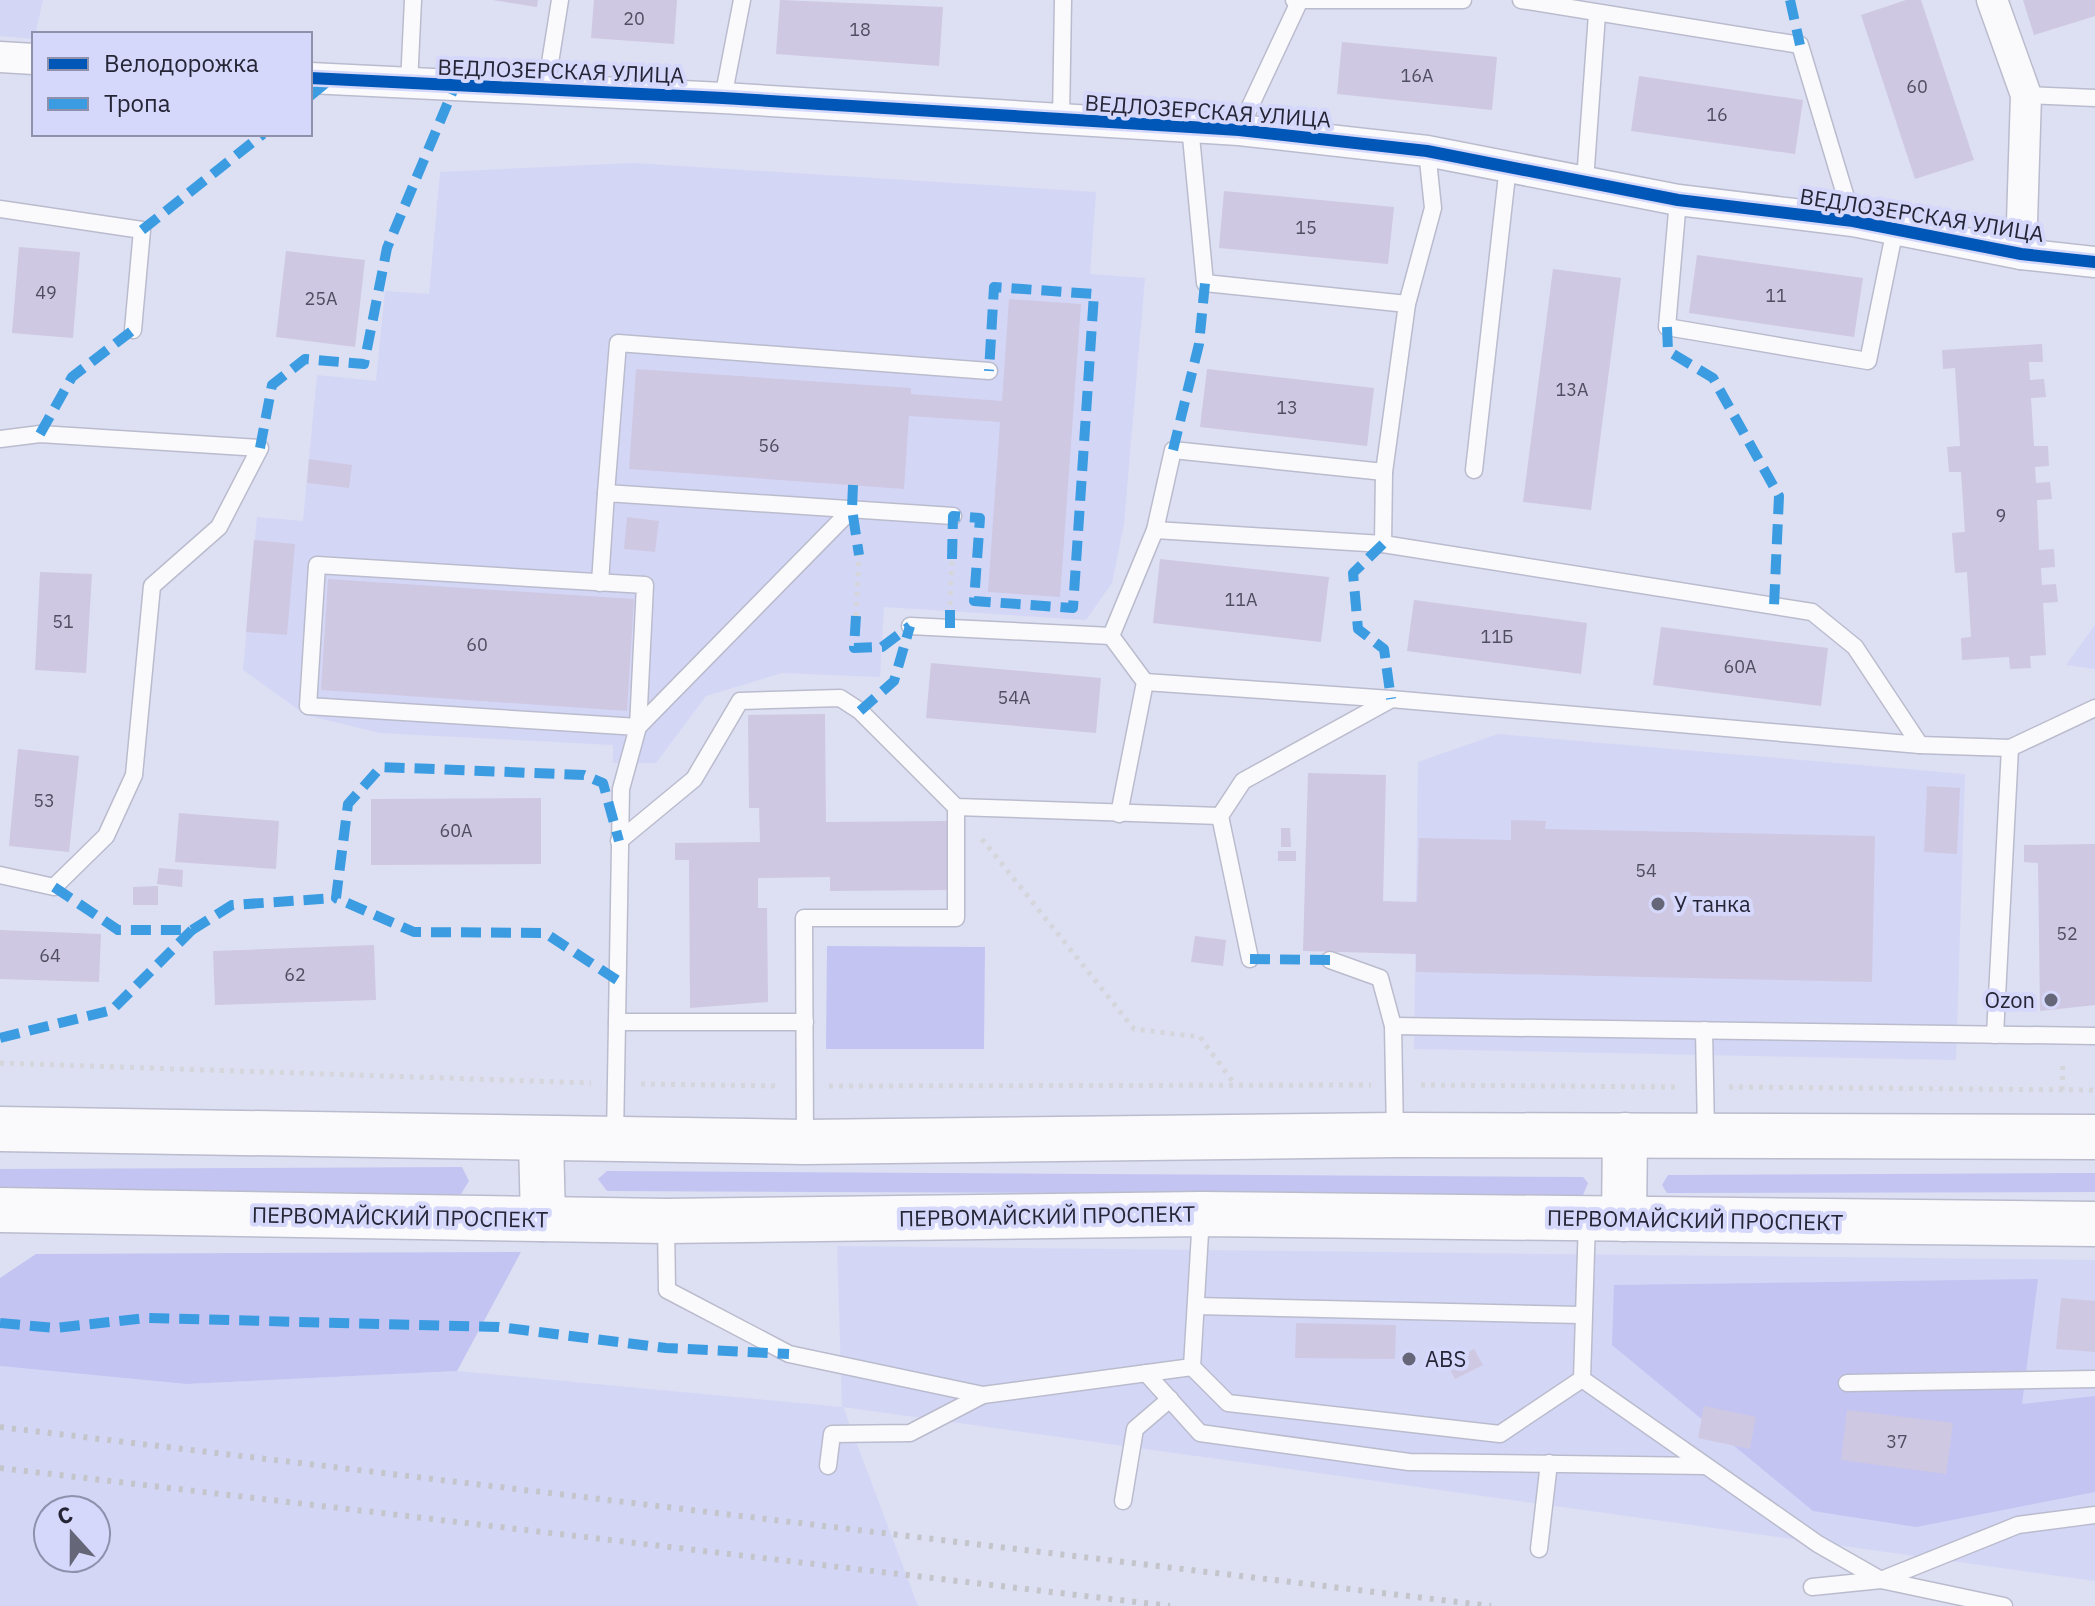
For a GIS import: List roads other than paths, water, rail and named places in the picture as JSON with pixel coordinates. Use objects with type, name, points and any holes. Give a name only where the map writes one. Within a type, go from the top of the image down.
[{"type":"main road","points":[[0,1129],[805,1142],[1395,1135],[2095,1137]]},
{"type":"main road","points":[[1605,1219],[1625,1135]]},
{"type":"main road","points":[[541,1140],[543,1219]]},
{"type":"main road","name":"ПЕРВОМАЙСКИЙ ПРОСПЕКТ","points":[[0,1210],[666,1221],[1201,1214],[2095,1224]]},
{"type":"street","points":[[1992,0],[2026,95],[2021,254]]},
{"type":"street","points":[[0,57],[32,59]]},
{"type":"street","name":"ВЕДЛОЗЕРСКАЯ УЛИЦА","points":[[312,78],[546,88],[1239,130],[1427,151],[1678,200],[1853,221],[2021,254],[2095,262]]},
{"type":"lane","points":[[409,84],[413,0]]},
{"type":"lane","points":[[546,88],[560,0]]},
{"type":"lane","points":[[723,98],[742,0]]},
{"type":"lane","points":[[1061,120],[1063,0]]},
{"type":"lane","points":[[1239,130],[1297,1],[1463,0]]},
{"type":"lane","points":[[1521,0],[1800,45],[1853,221]]},
{"type":"lane","points":[[1585,181],[1597,14]]},
{"type":"lane","points":[[2026,95],[2095,98]]},
{"type":"lane","points":[[1190,126],[1205,283],[1407,304]]},
{"type":"lane","points":[[1383,544],[1384,472],[1407,304],[1433,208],[1427,151]]},
{"type":"lane","points":[[1474,470],[1508,166]]},
{"type":"lane","points":[[1678,200],[1667,327],[1868,361],[1895,229]]},
{"type":"lane","points":[[0,209],[142,230],[133,330]]},
{"type":"lane","points":[[600,583],[618,343],[989,371]]},
{"type":"lane","points":[[0,439],[40,434],[260,448],[219,527],[152,586],[134,775],[106,836],[54,887],[0,875]]},
{"type":"lane","points":[[1111,636],[1155,530],[1173,450],[1384,472]]},
{"type":"lane","points":[[606,493],[953,516]]},
{"type":"lane","points":[[615,1140],[621,789],[638,727],[645,585],[317,565],[308,706],[638,727],[852,509]]},
{"type":"lane","points":[[1155,530],[1383,544],[1812,612],[1855,647],[1920,745]]},
{"type":"lane","points":[[910,626],[1111,636]]},
{"type":"lane","points":[[1111,636],[1145,682],[1119,814]]},
{"type":"lane","points":[[1145,682],[1391,699],[1920,745],[2010,748],[2095,708]]},
{"type":"lane","points":[[619,841],[694,779],[740,701],[840,698],[860,711],[956,807],[1220,816]]},
{"type":"lane","points":[[1250,959],[1220,816],[1243,781],[1391,699]]},
{"type":"lane","points":[[1995,1035],[2010,748]]},
{"type":"lane","points":[[805,1142],[804,918],[956,918],[956,807]]},
{"type":"lane","points":[[1330,960],[1380,978],[1393,1026],[1395,1135]]},
{"type":"lane","points":[[617,1022],[805,1022]]},
{"type":"lane","points":[[1393,1026],[2095,1036]]},
{"type":"lane","points":[[1704,1030],[1706,1135]]},
{"type":"lane","points":[[1201,1214],[1192,1367],[1228,1403],[1500,1434],[1582,1379]]},
{"type":"lane","points":[[1582,1379],[1581,1315],[1605,1219]]},
{"type":"lane","points":[[666,1221],[667,1290],[789,1354],[983,1395],[1192,1367]]},
{"type":"lane","points":[[1196,1306],[1581,1315]]},
{"type":"lane","points":[[1146,1373],[1200,1433],[1409,1462],[1706,1466]]},
{"type":"lane","points":[[1582,1379],[1818,1544],[1881,1580],[2004,1606]]},
{"type":"lane","points":[[1847,1383],[2095,1379]]},
{"type":"lane","points":[[828,1466],[832,1434],[910,1433],[983,1395]]},
{"type":"lane","points":[[1123,1501],[1135,1429],[1170,1399]]},
{"type":"lane","points":[[1539,1549],[1549,1463]]},
{"type":"lane","points":[[1812,1587],[1881,1580],[2018,1525],[2095,1515]]},
{"type":"railway","points":[[0,1427],[1491,1606]]},
{"type":"railway","points":[[0,1468],[1170,1606]]},
{"type":"place","name":"У танка","points":[[1658,904]]},
{"type":"place","name":"Ozon","points":[[2051,1000]]},
{"type":"place","name":"ABS","points":[[1409,1359]]}]
